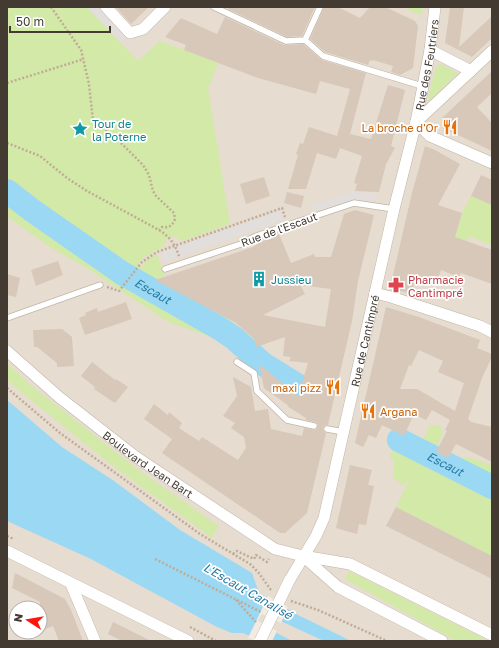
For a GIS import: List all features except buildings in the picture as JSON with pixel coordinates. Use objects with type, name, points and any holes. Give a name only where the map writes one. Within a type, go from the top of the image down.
[{"type":"street","points":[[106,7],[130,33],[143,29],[165,7]]},
{"type":"street","name":"Rue des Feutriers","points":[[416,122],[430,50],[435,7]]},
{"type":"street","points":[[430,50],[471,71]]},
{"type":"street","points":[[492,50],[416,122],[430,136],[492,163]]},
{"type":"street","name":"Rue de Cantimpré","points":[[260,641],[289,581],[316,536],[324,518],[394,208],[416,122]]},
{"type":"street","points":[[375,293],[480,326],[492,332]]},
{"type":"street","name":"Boulevard Jean Bart","points":[[7,351],[112,439],[149,466],[275,549],[350,564],[492,635]]},
{"type":"street","points":[[7,551],[188,641]]},
{"type":"street","name":"Boulevard Jean Bart","points":[[304,556],[338,587],[442,641]]},
{"type":"street","points":[[71,584],[95,641]]},
{"type":"lane","points":[[214,7],[286,41],[305,40],[323,56],[422,86]]},
{"type":"lane","points":[[305,40],[320,7]]},
{"type":"lane","name":"Rue de l'Escaut","points":[[165,269],[244,243],[254,237],[354,203],[394,208]]},
{"type":"lane","points":[[7,318],[100,285]]},
{"type":"lane","points":[[237,362],[254,372],[258,391],[287,420],[314,426]]},
{"type":"lane","points":[[327,429],[344,432]]},
{"type":"path","points":[[51,7],[81,50],[89,84],[93,121],[117,139],[143,164],[149,175],[152,191],[174,213],[175,219],[173,223],[169,227],[162,227],[159,230]]},
{"type":"path","points":[[7,82],[84,59]]},
{"type":"path","points":[[7,143],[40,156],[87,192],[159,230],[169,237],[176,246],[182,264]]},
{"type":"path","points":[[119,290],[142,262],[152,254],[282,208],[288,225]]},
{"type":"path","points":[[7,388],[60,434],[200,534],[250,564],[271,590]]},
{"type":"path","points":[[233,554],[237,551],[254,559]]},
{"type":"path","points":[[156,559],[261,612]]},
{"type":"path","points":[[234,598],[256,622]]},
{"type":"path","points":[[291,601],[318,610],[387,641]]},
{"type":"shaded area","points":[[7,7],[492,7],[492,641],[7,641]]},
{"type":"shaded area","points":[[87,7],[106,7],[130,33],[120,42]]},
{"type":"shaded area","points":[[352,192],[376,193],[374,201],[354,200],[316,212],[310,206]]},
{"type":"shaded area","points":[[281,210],[284,220],[164,262],[161,252]]},
{"type":"green space","points":[[7,7],[87,7],[138,61],[160,41],[218,63],[208,88],[230,224],[182,241],[173,236],[167,238],[164,246],[144,257],[137,266],[139,270],[148,259],[157,254],[165,276],[155,280],[233,322],[223,341],[168,322],[87,268],[56,251],[7,217]]},
{"type":"green space","points":[[408,7],[423,7],[422,15],[408,10]]},
{"type":"green space","points":[[441,64],[458,73],[431,100],[428,98],[435,69]]},
{"type":"green space","points":[[471,196],[492,205],[492,245],[468,236],[466,241],[455,237],[462,213]]},
{"type":"green space","points":[[7,363],[28,383],[140,471],[219,526],[212,538],[114,467],[16,388],[7,379]]},
{"type":"green space","points":[[430,425],[440,425],[443,433],[434,453],[449,460],[466,457],[476,459],[492,466],[492,556],[396,507],[409,480],[402,485],[393,477],[394,462],[390,457],[395,445],[409,439],[424,438]]},
{"type":"green space","points":[[349,571],[489,641],[456,641],[345,579]]},
{"type":"water","name":"L'Escaut Canalisé","points":[[7,400],[62,447],[114,481],[180,530],[252,573],[259,593],[298,615],[351,641],[324,641],[261,612],[256,622],[292,641],[261,641],[243,633],[232,633],[217,627],[91,559],[7,521]]},
{"type":"pier","points":[[268,596],[288,607],[281,623],[262,614],[258,621],[277,631],[272,641],[256,641],[248,638]]},
{"type":"waterway","name":"Escaut","points":[[7,191],[122,273],[219,328],[234,338],[263,364],[300,387]]},
{"type":"waterway","name":"Escaut","points":[[399,440],[492,487]]},
{"type":"place","name":"La broche d'Or","points":[[450,127]]},
{"type":"place","name":"Tour de la Poterne","points":[[80,129]]},
{"type":"place","name":"Jussieu","points":[[259,279]]},
{"type":"place","name":"Pharmacie Cantimpré","points":[[396,285]]},
{"type":"place","name":"maxi pizz","points":[[333,387]]},
{"type":"place","name":"Argana","points":[[368,411]]}]
